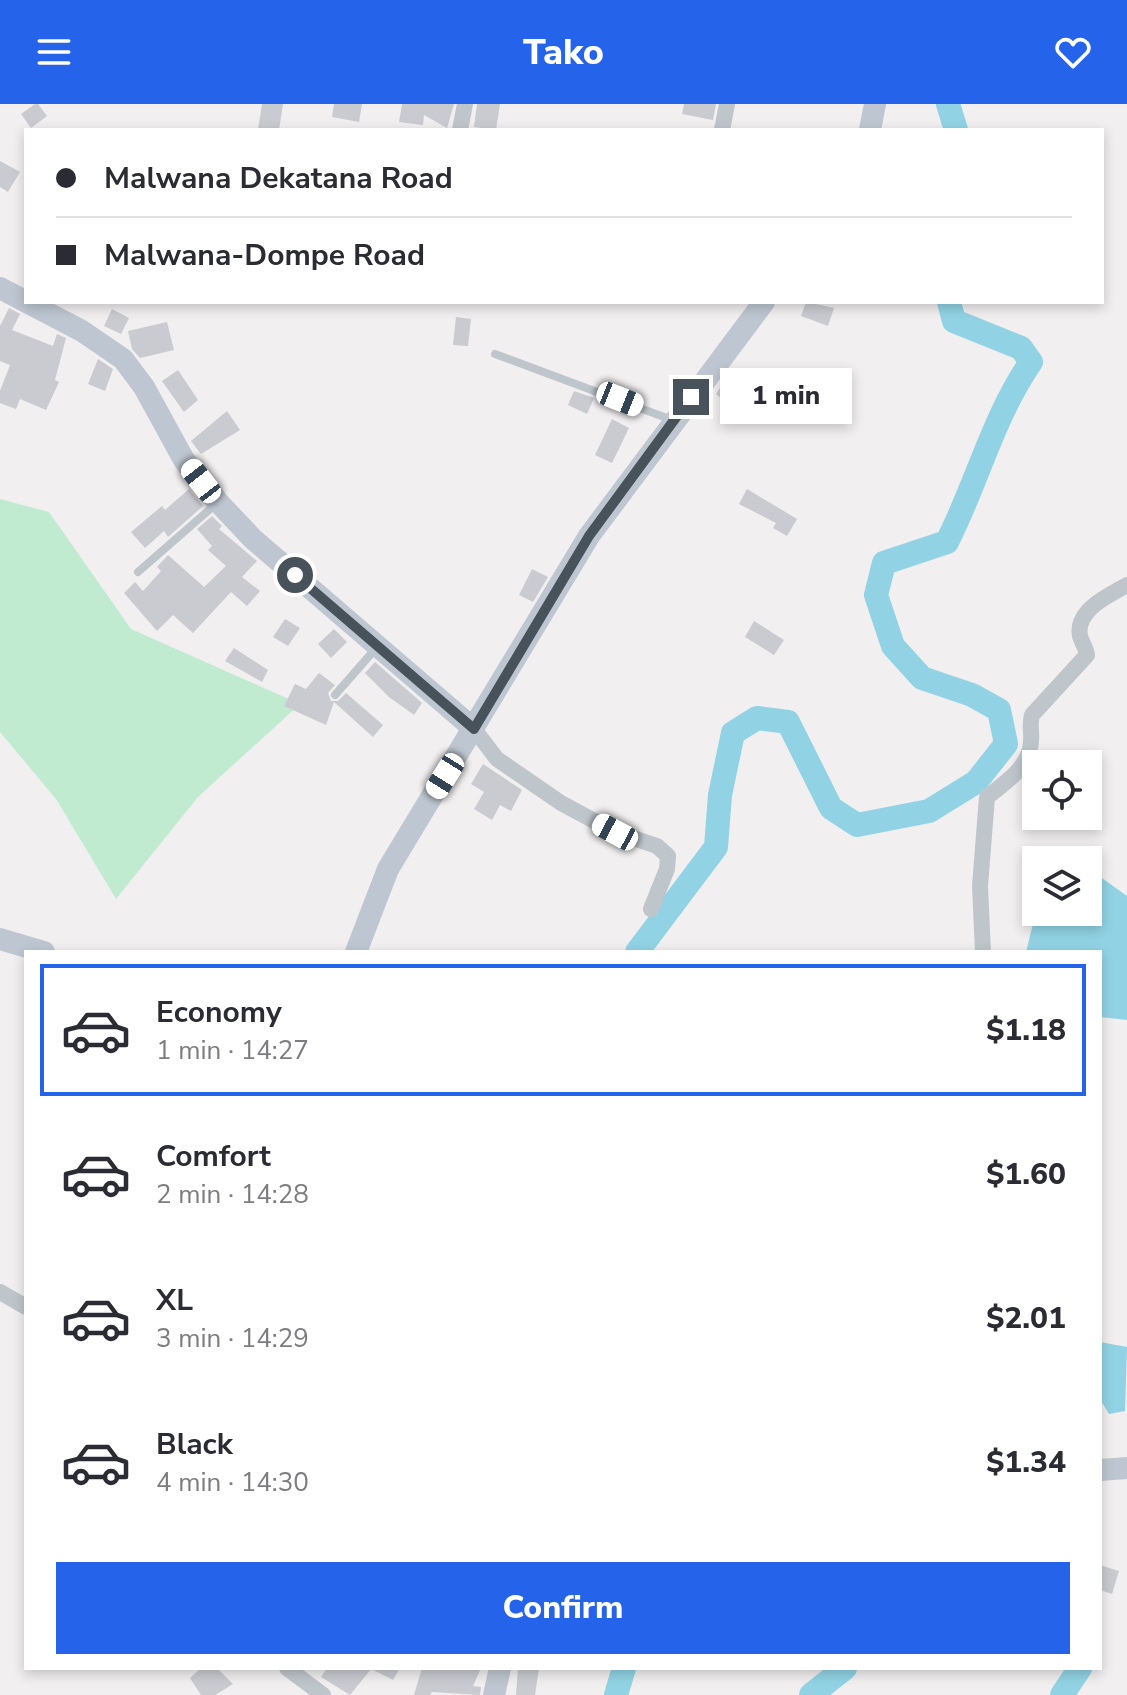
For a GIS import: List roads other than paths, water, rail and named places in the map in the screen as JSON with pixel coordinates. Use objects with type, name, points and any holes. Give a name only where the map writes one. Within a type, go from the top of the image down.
[{"type":"street","points":[[460,128],[465,104]]},
{"type":"street","points":[[722,128],[727,104]]},
{"type":"street","points":[[870,128],[875,104]]},
{"type":"street","points":[[0,288],[24,301]]},
{"type":"street","points":[[31,304],[82,331],[123,359],[144,387],[184,460],[218,502],[253,539],[474,729],[497,759],[561,803],[615,832],[657,846],[668,856],[667,869],[651,909]]},
{"type":"street","points":[[357,950],[388,869],[589,536],[762,304]]},
{"type":"street","points":[[983,950],[980,886],[987,797],[1015,775],[1024,763],[1031,743],[1029,725],[1032,715],[1087,655],[1079,634],[1083,617],[1095,603],[1127,585]]},
{"type":"street","points":[[0,939],[37,950]]},
{"type":"street","points":[[0,1292],[24,1306]]},
{"type":"street","points":[[1102,1470],[1127,1468]]},
{"type":"street","points":[[290,1670],[323,1695]]},
{"type":"street","points":[[494,1695],[500,1670]]},
{"type":"lane","points":[[495,354],[673,421]]},
{"type":"lane","points":[[138,572],[218,502]]},
{"type":"lane","points":[[335,695],[378,646]]},
{"type":"water","points":[[1102,878],[1127,896],[1127,1020],[1102,1017],[1102,950],[1026,950],[1032,926],[1102,926]]},
{"type":"water","points":[[1102,1342],[1127,1347],[1125,1411],[1109,1414],[1102,1402]]},
{"type":"waterway","points":[[948,104],[955,128]]},
{"type":"waterway","points":[[639,950],[716,847],[720,795],[733,733],[757,718],[788,722],[831,808],[857,825],[929,811],[976,782],[1006,744],[999,710],[972,695],[922,678],[893,646],[876,595],[884,563],[947,542],[1006,405],[1031,362],[1021,348],[954,321],[950,304]]},
{"type":"waterway","points":[[616,1695],[623,1670]]},
{"type":"waterway","points":[[811,1695],[842,1670]]},
{"type":"waterway","points":[[1062,1695],[1079,1670]]}]
